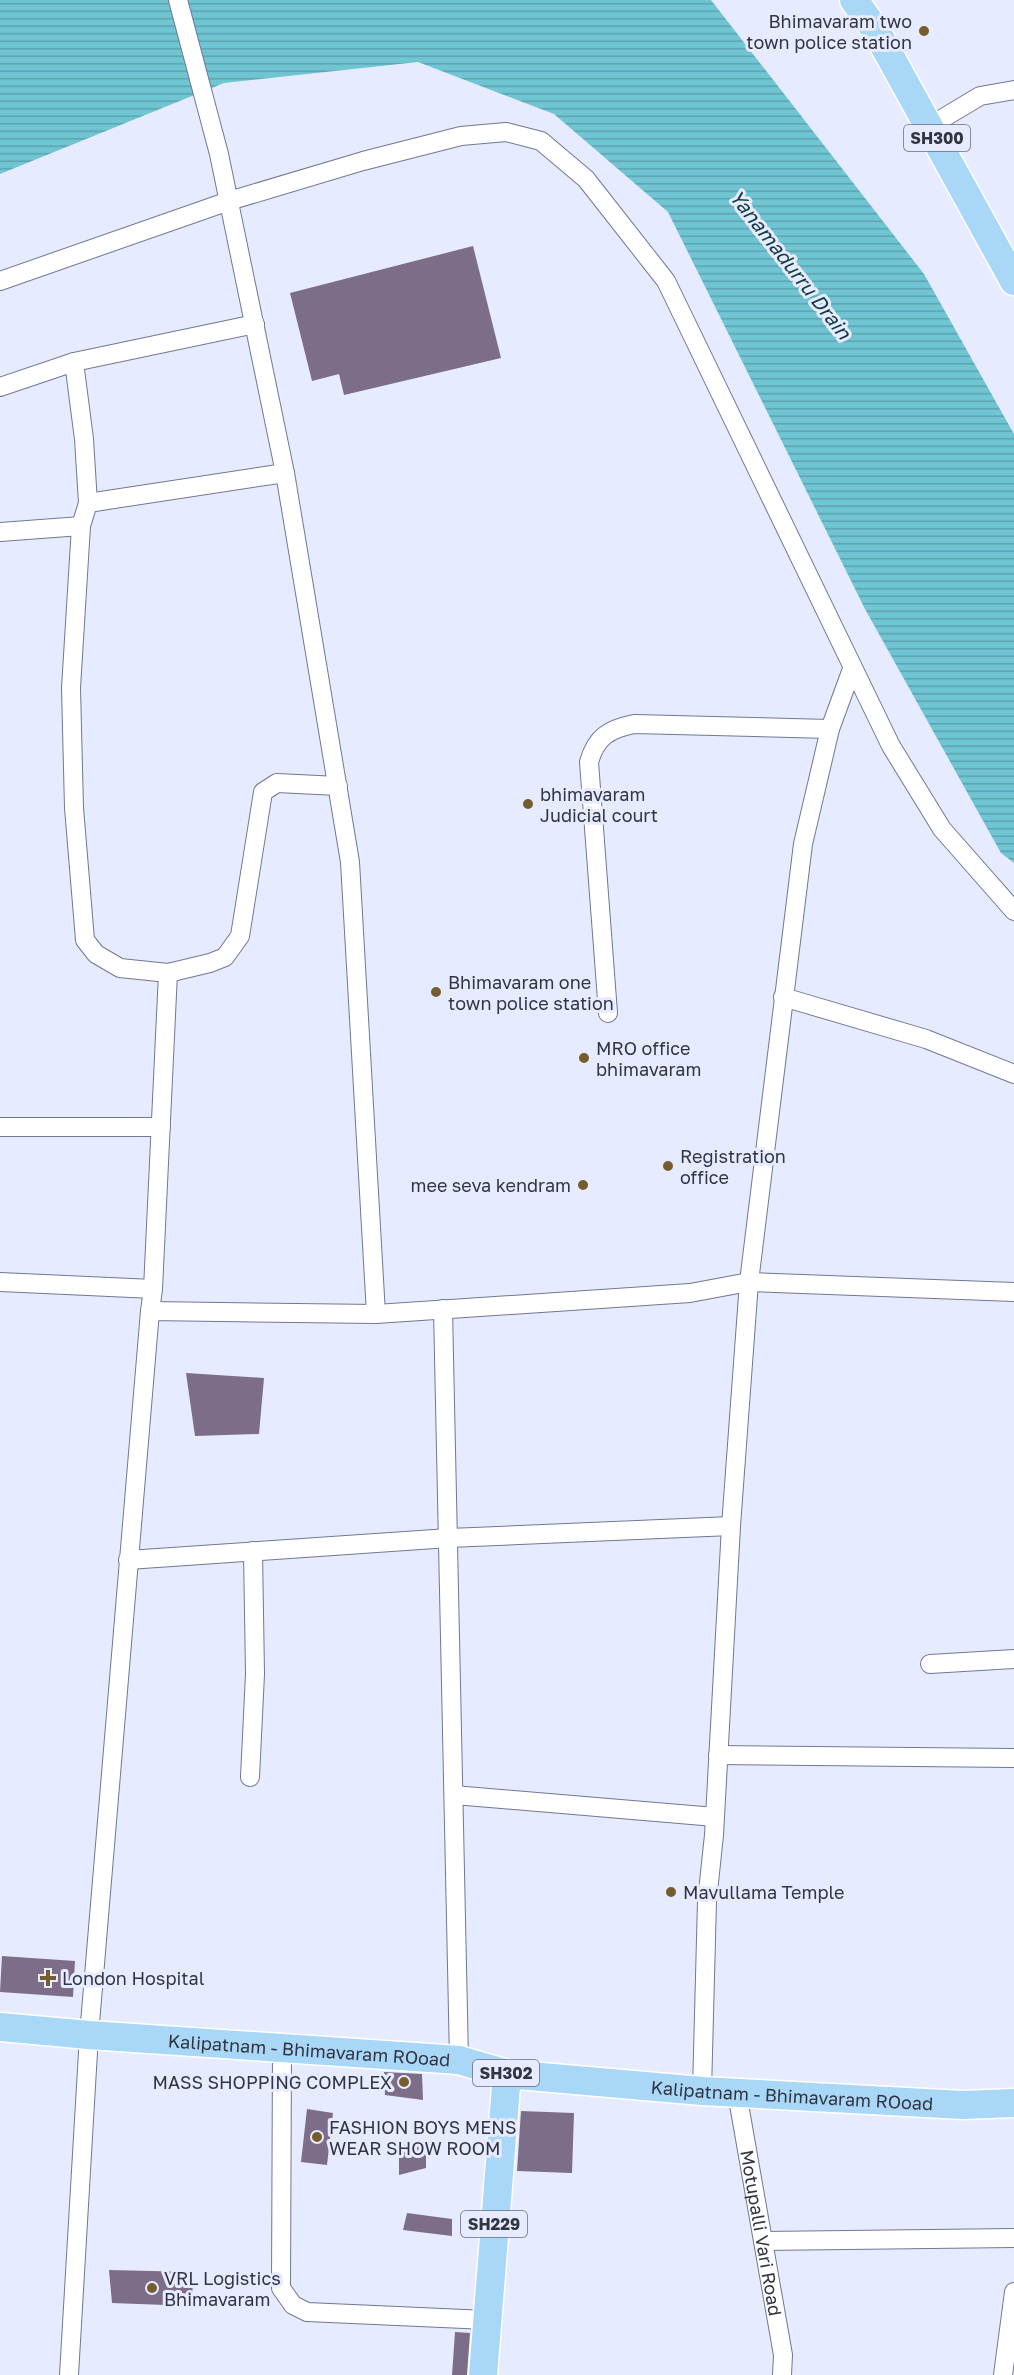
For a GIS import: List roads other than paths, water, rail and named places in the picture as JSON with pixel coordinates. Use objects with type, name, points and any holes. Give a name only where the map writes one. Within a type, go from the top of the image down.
[{"type":"main road","name":"SH300","points":[[854,0],[876,31],[1014,281]]},
{"type":"main road","name":"Kalipatnam - Bhimavaram ROoad","points":[[0,2026],[89,2035],[459,2060],[507,2074],[702,2091],[963,2105],[1014,2103]]},
{"type":"main road","name":"SH229","points":[[483,2375],[507,2074]]},
{"type":"street","points":[[178,0],[219,154],[285,473],[351,862],[376,1314]]},
{"type":"street","points":[[930,126],[980,96],[1014,90]]},
{"type":"street","points":[[0,281],[229,201],[363,161],[461,136],[506,132],[541,141],[586,179],[666,281],[891,746],[942,830],[1014,911]]},
{"type":"street","points":[[0,387],[75,362],[255,324]]},
{"type":"street","points":[[75,362],[84,439],[88,503],[81,526],[71,688],[74,808],[85,940],[96,954],[120,968],[168,973],[225,957],[240,936],[263,792],[277,783],[338,786]]},
{"type":"street","points":[[88,503],[285,473]]},
{"type":"street","points":[[0,532],[81,526]]},
{"type":"street","points":[[702,2091],[707,1901],[715,1818],[731,1526],[749,1282],[803,844],[830,729],[852,669]]},
{"type":"street","points":[[608,1013],[589,762],[593,746],[618,727],[634,724],[830,729]]},
{"type":"street","points":[[69,2375],[89,2035],[153,1289],[168,973]]},
{"type":"street","points":[[783,997],[926,1039],[1014,1074]]},
{"type":"street","points":[[0,1128],[161,1127]]},
{"type":"street","points":[[0,1282],[153,1289]]},
{"type":"street","points":[[150,1311],[376,1314],[690,1293],[749,1282],[1014,1292]]},
{"type":"street","points":[[443,1309],[459,2060]]},
{"type":"street","points":[[128,1560],[449,1538],[731,1526]]},
{"type":"street","points":[[250,1777],[255,1674],[253,1551]]},
{"type":"street","points":[[930,1664],[1014,1659]]},
{"type":"street","points":[[718,1755],[1014,1758]]},
{"type":"street","points":[[454,1795],[715,1818]]},
{"type":"street","points":[[282,2048],[281,2288],[292,2305],[307,2312],[487,2320]]},
{"type":"street","name":"Motupalli Vari Road","points":[[737,2093],[783,2355],[782,2375]]},
{"type":"street","points":[[763,2241],[1014,2238]]},
{"type":"street","points":[[1003,2375],[1014,2292]]},
{"type":"water","name":"Yanamadurru Drain","points":[[0,0],[711,0],[924,274],[1014,434],[1014,863],[1001,853],[865,609],[668,212],[554,114],[418,62],[224,83],[0,174]]},
{"type":"place","name":"Bhimavaram two town police station","points":[[924,31]]},
{"type":"place","name":"bhimavaram Judicial court","points":[[528,804]]},
{"type":"place","name":"Bhimavaram one town police station","points":[[436,992]]},
{"type":"place","name":"MRO office bhimavaram","points":[[584,1058]]},
{"type":"place","name":"Registration office","points":[[668,1166]]},
{"type":"place","name":"mee seva kendram","points":[[583,1185]]},
{"type":"place","name":"Mavullama Temple","points":[[671,1892]]},
{"type":"place","name":"London Hospital","points":[[48,1978]]},
{"type":"place","name":"MASS SHOPPING COMPLEX","points":[[404,2082]]},
{"type":"place","name":"FASHION BOYS MENS WEAR SHOW ROOM","points":[[317,2137]]},
{"type":"place","name":"VRL Logistics Bhimavaram","points":[[152,2288]]}]
